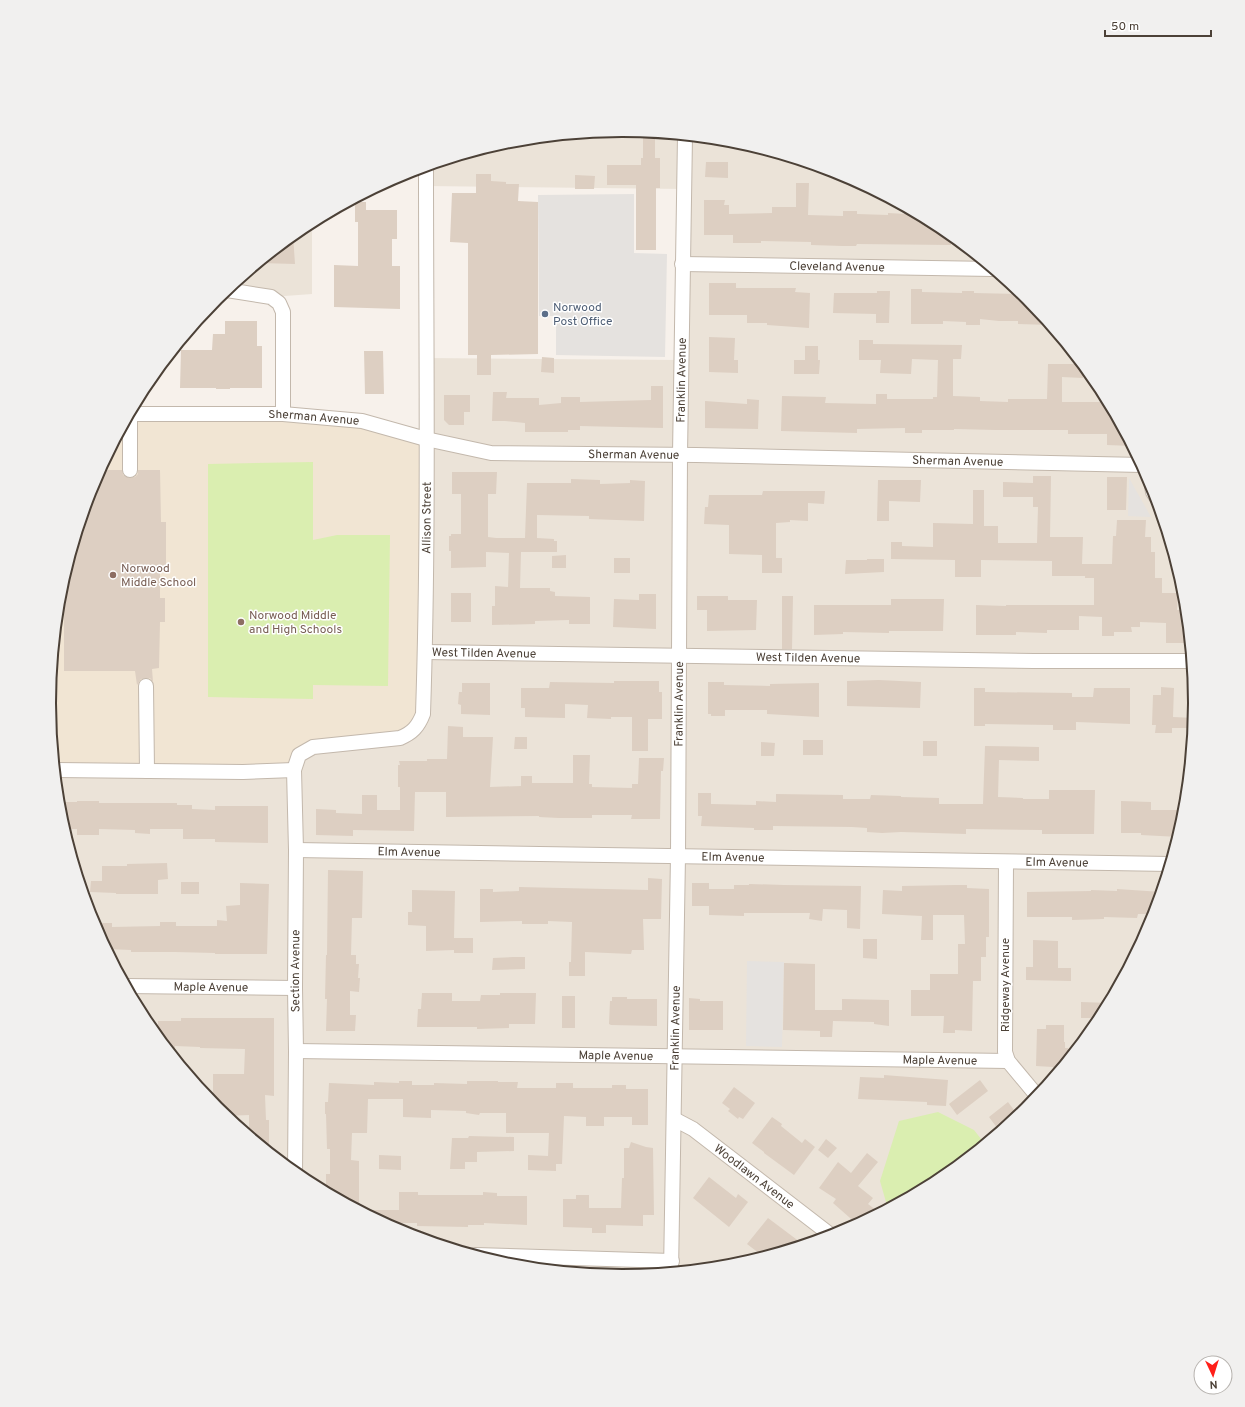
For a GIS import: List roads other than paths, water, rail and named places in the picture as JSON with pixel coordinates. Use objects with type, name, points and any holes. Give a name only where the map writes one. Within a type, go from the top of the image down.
[{"type":"street","name":"Franklin Avenue","points":[[671,1266],[678,856],[680,455],[685,141]]},
{"type":"street","name":"Allison Street","points":[[294,770],[299,754],[314,747],[400,738],[413,731],[420,723],[423,714],[425,652],[426,172]]},
{"type":"street","name":"Cleveland Avenue","points":[[682,264],[985,269]]},
{"type":"street","points":[[235,291],[271,297],[279,303],[283,312],[283,414]]},
{"type":"street","name":"Sherman Avenue","points":[[136,414],[283,414],[362,421],[426,439],[491,453],[680,455],[1136,465]]},
{"type":"street","points":[[130,424],[130,470]]},
{"type":"street","name":"West Tilden Avenue","points":[[425,652],[1034,661],[1187,661]]},
{"type":"street","points":[[146,686],[147,771]]},
{"type":"street","points":[[60,770],[243,772],[294,770]]},
{"type":"street","name":"Section Avenue","points":[[294,770],[296,850],[295,1166]]},
{"type":"street","name":"Elm Avenue","points":[[296,850],[1166,864]]},
{"type":"street","name":"Ridgeway Avenue","points":[[1006,862],[1005,1052],[1008,1061]]},
{"type":"street","name":"Maple Avenue","points":[[131,986],[295,988]]},
{"type":"street","name":"Maple Avenue","points":[[296,1051],[1008,1061]]},
{"type":"street","points":[[1008,1061],[1034,1092]]},
{"type":"street","name":"Woodlawn Avenue","points":[[674,1118],[693,1129],[827,1232]]},
{"type":"street","points":[[500,1256],[671,1266]]},
{"type":"place","name":"Norwood Post Office","points":[[545,314]]},
{"type":"place","name":"Norwood Middle School","points":[[113,575]]},
{"type":"place","name":"Norwood Middle and High Schools","points":[[241,622]]}]
